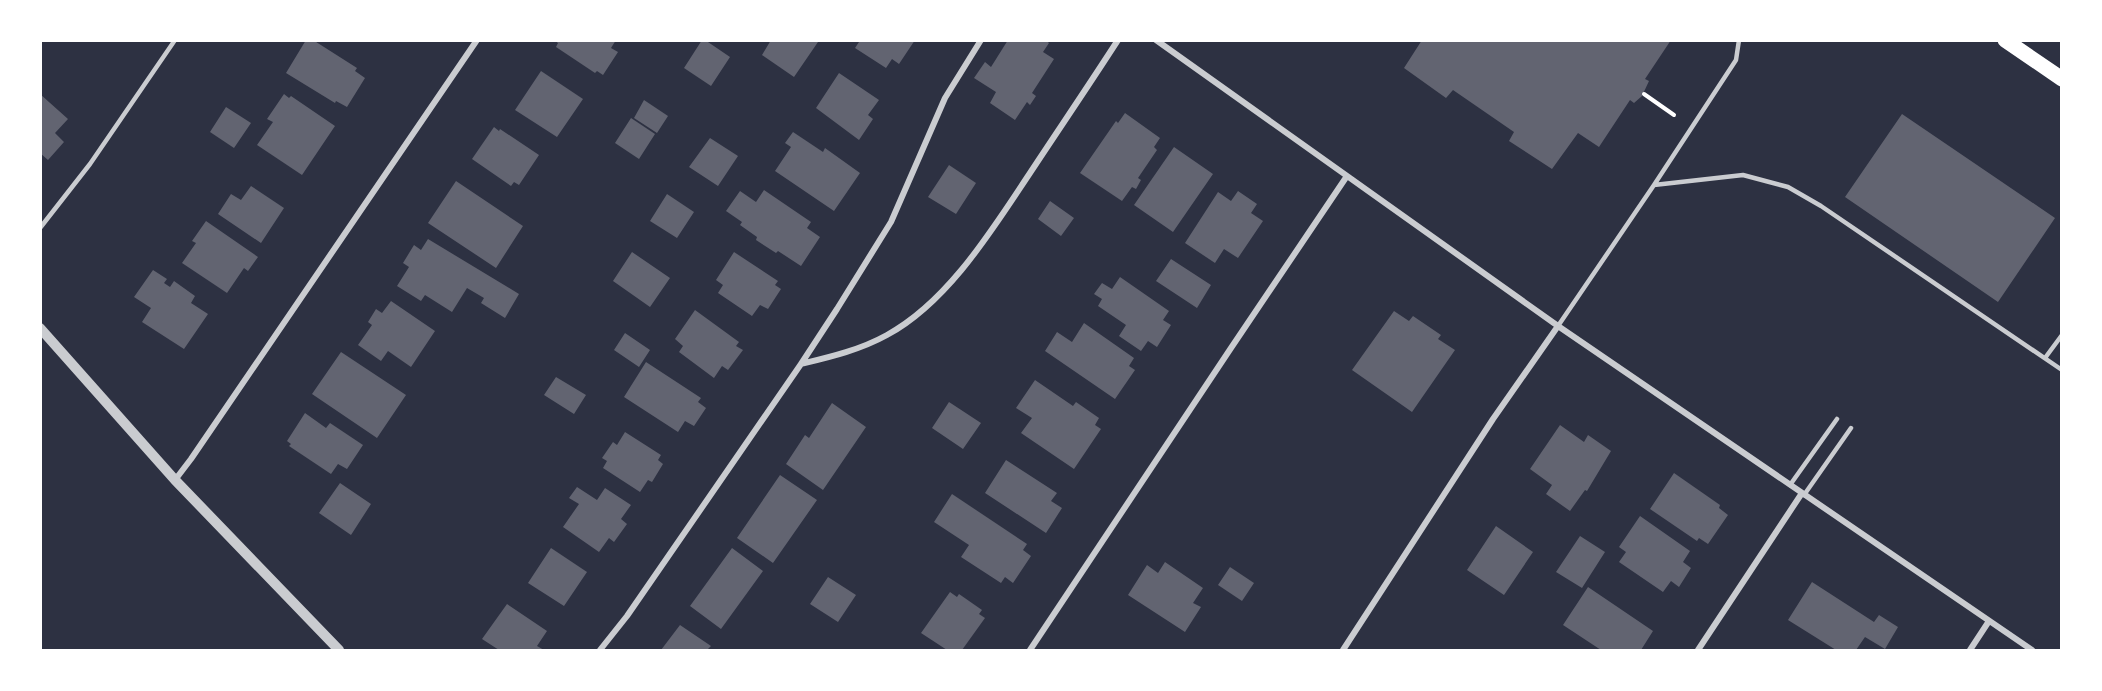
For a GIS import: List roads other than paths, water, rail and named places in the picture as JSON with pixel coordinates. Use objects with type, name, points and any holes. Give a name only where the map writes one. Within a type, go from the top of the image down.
[{"type":"main road","points":[[2005,40],[2061,79]]},
{"type":"street","points":[[175,480],[477,40]]},
{"type":"street","points":[[600,651],[837,309],[891,222],[945,98],[981,40]]},
{"type":"street","points":[[801,364],[854,350],[888,335],[924,308],[957,276],[988,236],[1118,40]]},
{"type":"street","points":[[1156,40],[1558,326],[2032,651]]},
{"type":"street","points":[[1030,651],[1347,177]]},
{"type":"street","points":[[1343,651],[1493,419],[1558,326]]},
{"type":"street","points":[[40,328],[175,480],[339,651]]},
{"type":"street","points":[[1698,651],[1803,494]]},
{"type":"street","points":[[1970,651],[1989,621]]},
{"type":"lane","points":[[40,228],[90,164],[175,40]]},
{"type":"lane","points":[[1558,326],[1736,60],[1739,40]]},
{"type":"lane","points":[[1654,185],[1743,175],[1788,187],[1821,206],[2061,370]]},
{"type":"lane","points":[[2045,358],[2061,335]]},
{"type":"lane","points":[[1790,485],[1837,419]]},
{"type":"lane","points":[[1803,494],[1851,428]]}]
